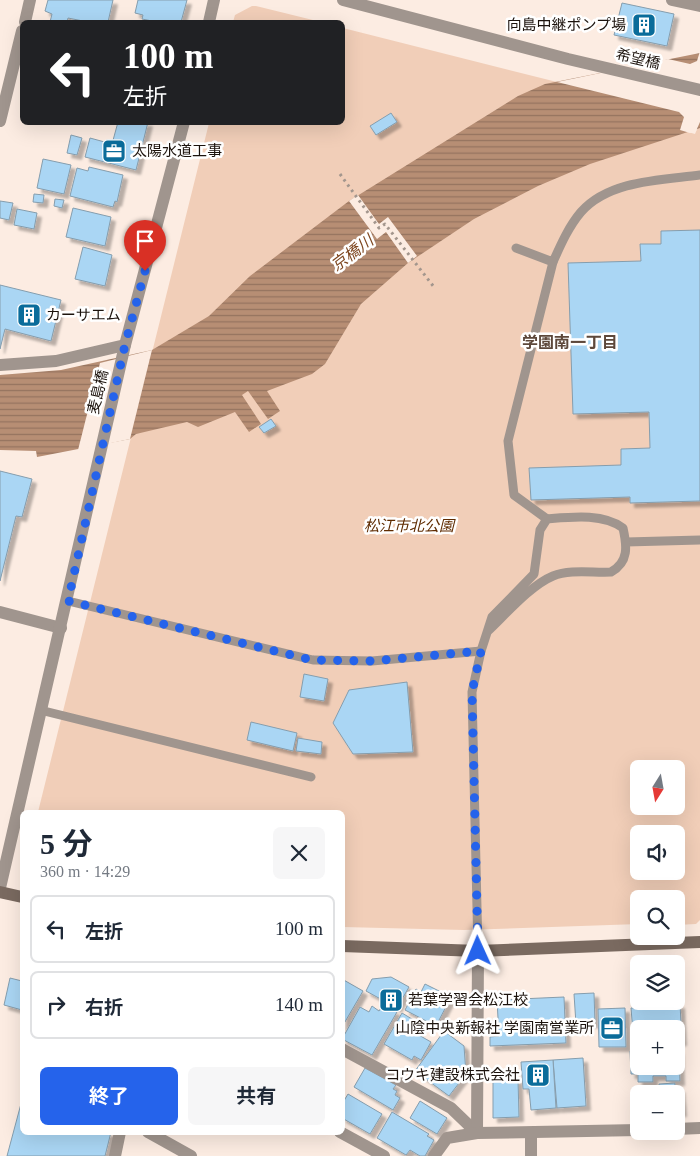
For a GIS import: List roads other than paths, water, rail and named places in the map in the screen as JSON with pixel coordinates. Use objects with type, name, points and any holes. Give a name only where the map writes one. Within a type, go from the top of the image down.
[{"type":"main road","points":[[0,892],[20,897]]},
{"type":"main road","points":[[345,946],[478,951],[700,942]]},
{"type":"street","points":[[25,20],[30,0]]},
{"type":"street","points":[[209,20],[214,0]]},
{"type":"street","name":"希望橋","points":[[343,0],[568,59],[700,90]]},
{"type":"street","points":[[672,0],[700,6]]},
{"type":"street","points":[[0,121],[2,102],[20,38]]},
{"type":"street","name":"麦島橋","points":[[0,888],[40,710],[68,601],[125,345],[183,125]]},
{"type":"street","points":[[0,365],[56,361],[125,345]]},
{"type":"street","points":[[0,612],[61,628]]},
{"type":"street","points":[[477,1133],[478,951]]},
{"type":"street","points":[[345,1051],[451,1108],[477,1133]]},
{"type":"street","points":[[685,1129],[700,1128]]},
{"type":"street","points":[[434,1156],[447,1138],[477,1133],[630,1130]]},
{"type":"street","points":[[531,1133],[531,1156]]},
{"type":"street","points":[[115,1156],[119,1135]]},
{"type":"street","points":[[154,1135],[192,1156]]},
{"type":"street","points":[[345,1135],[384,1156]]},
{"type":"lane","points":[[488,631],[516,604],[553,576],[566,573],[611,572],[617,569],[626,556],[623,528],[615,522],[604,519],[547,520],[514,495],[508,441],[553,262],[568,230],[582,211],[593,201],[609,192],[642,182],[700,175]]},
{"type":"lane","points":[[516,248],[553,262]]},
{"type":"lane","points":[[478,951],[472,692],[481,651],[492,617],[534,574],[540,530],[547,520]]},
{"type":"lane","points":[[626,542],[700,540]]},
{"type":"lane","points":[[68,601],[312,660],[372,661],[481,651]]},
{"type":"lane","points":[[40,710],[311,777]]},
{"type":"water","name":"京橋川","points":[[700,53],[700,128],[590,164],[538,186],[474,219],[408,263],[361,304],[325,364],[312,374],[267,391],[280,411],[268,419],[248,391],[242,395],[261,424],[249,432],[235,412],[198,427],[187,422],[136,434],[130,439],[37,457],[36,451],[0,450],[0,375],[61,370],[152,350],[209,316],[250,276],[349,201],[518,96],[545,84]]},
{"type":"place","name":"向島中継ポンプ場","points":[[644,25]]},
{"type":"place","name":"太陽水道工事","points":[[114,151]]},
{"type":"place","name":"カーサエム","points":[[29,315]]},
{"type":"place","name":"若葉学習会松江校","points":[[391,1000]]},
{"type":"place","name":"山陰中央新報社 学園南営業所","points":[[612,1028]]},
{"type":"place","name":"コウキ建設株式会社","points":[[538,1075]]},
{"type":"district","name":"学園南一丁目","points":[[570,342]]},
{"type":"park label","name":"松江市北公園","points":[[409,526]]}]
